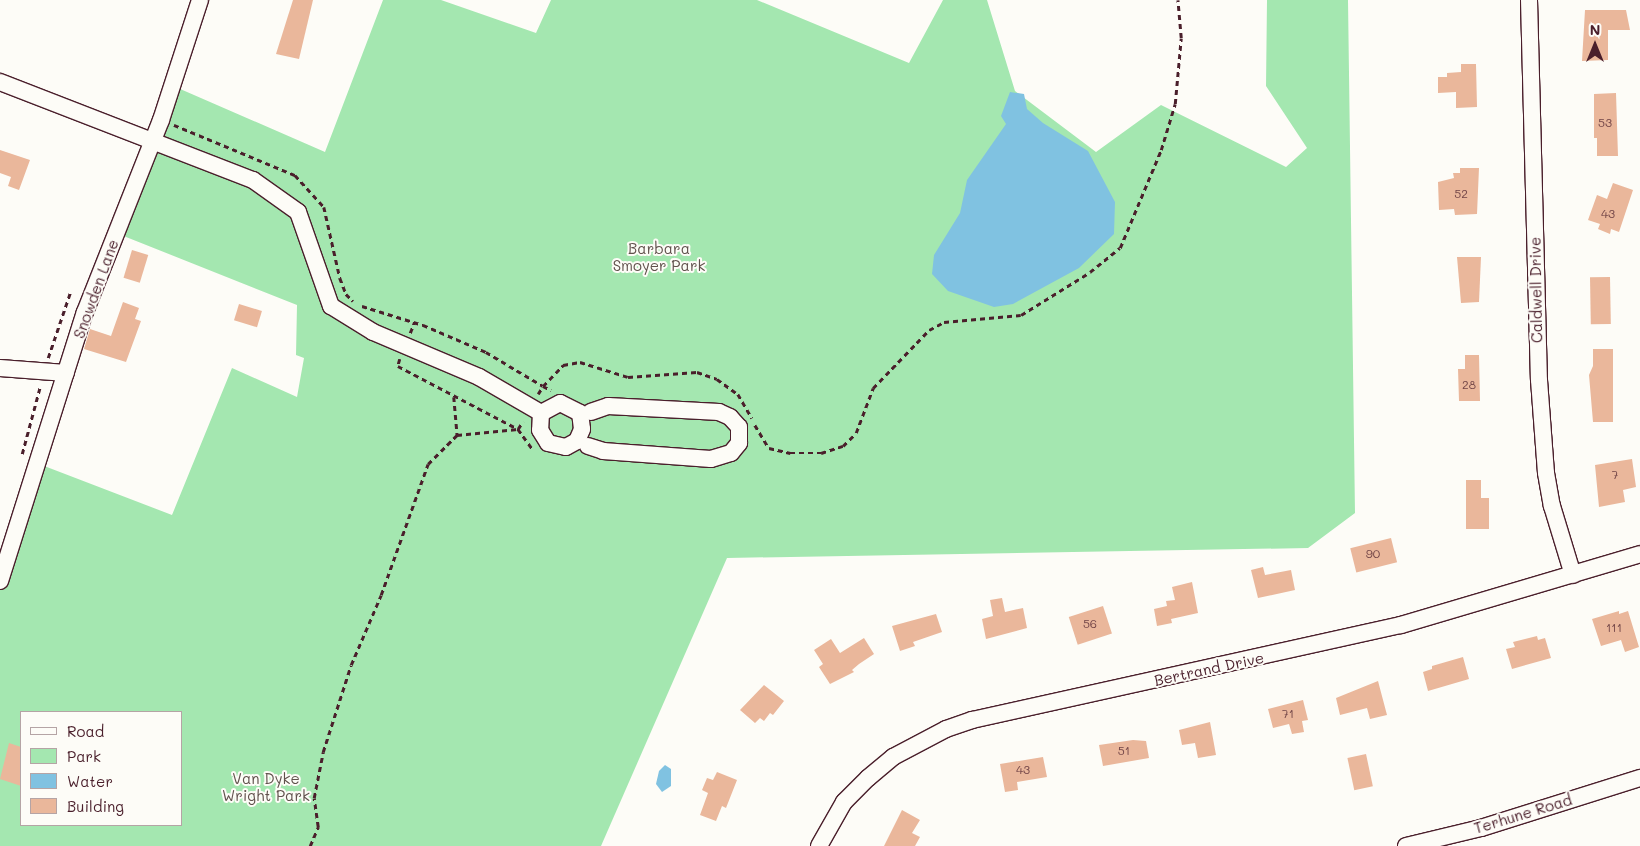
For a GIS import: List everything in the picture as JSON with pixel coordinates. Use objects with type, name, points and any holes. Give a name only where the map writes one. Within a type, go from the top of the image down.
[{"type":"street","name":"Snowden Lane","points":[[0,580],[85,312],[161,120],[200,0]]},
{"type":"street","name":"Caldwell Drive","points":[[1529,0],[1539,380],[1549,489],[1573,575]]},
{"type":"street","points":[[0,82],[253,180],[298,212],[332,306],[373,332],[479,377],[535,411]]},
{"type":"street","points":[[0,368],[66,373]]},
{"type":"street","points":[[588,446],[603,451],[711,459],[732,453],[739,443],[739,428],[730,417],[719,412],[608,406],[591,412]]},
{"type":"street","name":"Bertrand Drive","points":[[819,846],[844,802],[868,778],[893,757],[946,729],[972,720],[1401,625],[1640,554]]},
{"type":"street","name":"Terhune Road","points":[[1406,846],[1480,828],[1640,778]]},
{"type":"path","points":[[310,846],[318,827],[314,798],[323,752],[352,665],[381,595],[420,481],[428,464],[457,435],[518,429],[535,411],[543,386],[563,365],[580,362],[628,377],[697,372],[717,379],[738,394],[769,448],[790,453],[821,453],[843,446],[856,433],[873,388],[928,330],[944,322],[1021,315],[1090,272],[1120,248],[1161,150],[1175,104],[1180,38],[1178,0]]},
{"type":"path","points":[[161,120],[295,175],[324,206],[340,278],[346,294],[356,304],[423,325],[486,352],[543,386]]},
{"type":"path","points":[[454,396],[457,435]]},
{"type":"green space","name":"Barbara Smoyer Park","points":[[383,0],[441,0],[536,33],[551,0],[757,0],[909,63],[943,0],[987,0],[1015,91],[1096,152],[1161,105],[1286,167],[1307,148],[1266,86],[1267,0],[1348,0],[1355,513],[1308,548],[727,558],[601,846],[0,846],[0,570],[39,464],[172,515],[232,368],[297,397],[304,358],[296,355],[297,305],[116,233],[171,85],[325,152]]},
{"type":"water","points":[[1010,92],[1024,94],[1027,109],[1043,123],[1088,151],[1115,202],[1114,234],[1079,268],[1013,304],[994,307],[948,291],[932,274],[934,255],[960,213],[967,180],[1006,124],[1001,116]]},
{"type":"water","points":[[665,765],[671,769],[671,786],[662,792],[656,784],[659,771]]},
{"type":"building","points":[[293,0],[313,0],[299,59],[276,54]]},
{"type":"building","points":[[1585,10],[1626,10],[1630,30],[1608,30],[1608,60],[1582,61]]},
{"type":"building","points":[[1461,64],[1476,64],[1477,107],[1456,108],[1456,92],[1438,93],[1438,77],[1447,77],[1447,73],[1461,72]]},
{"type":"building","points":[[1616,93],[1618,156],[1597,156],[1597,138],[1594,138],[1594,94]]},
{"type":"building","points":[[0,150],[30,160],[19,190],[8,186],[11,177],[0,173]]},
{"type":"building","points":[[1460,168],[1479,168],[1477,214],[1455,215],[1454,209],[1439,210],[1438,182],[1454,178],[1453,173],[1460,173]]},
{"type":"building","points":[[1613,183],[1633,190],[1619,232],[1611,229],[1610,234],[1598,229],[1600,224],[1588,220],[1597,195],[1607,199]]},
{"type":"building","points":[[132,250],[148,255],[140,283],[124,278]]},
{"type":"building","points":[[1457,257],[1481,257],[1479,302],[1461,303]]},
{"type":"building","points":[[1590,277],[1610,277],[1611,324],[1591,324]]},
{"type":"building","points":[[123,302],[139,308],[135,319],[141,321],[126,362],[84,349],[90,329],[111,336]]},
{"type":"building","points":[[239,304],[262,311],[257,327],[234,320]]},
{"type":"building","points":[[1593,349],[1613,349],[1613,422],[1593,422],[1589,375],[1593,366]]},
{"type":"building","points":[[1465,355],[1479,355],[1480,401],[1459,401],[1458,369],[1465,369]]},
{"type":"building","points":[[1632,459],[1636,487],[1623,490],[1625,502],[1599,507],[1595,465]]},
{"type":"building","points":[[1466,480],[1481,480],[1481,498],[1489,498],[1489,529],[1466,529]]},
{"type":"building","points":[[1391,538],[1397,562],[1356,572],[1350,548]]},
{"type":"building","points":[[1263,567],[1265,575],[1291,570],[1295,590],[1258,598],[1251,570]]},
{"type":"building","points":[[1192,582],[1198,613],[1171,619],[1172,623],[1157,626],[1154,609],[1167,606],[1166,601],[1175,600],[1172,587]]},
{"type":"building","points":[[1002,598],[1005,612],[1023,608],[1027,628],[986,639],[982,619],[993,616],[990,600]]},
{"type":"building","points":[[1103,606],[1112,634],[1078,645],[1069,617]]},
{"type":"building","points":[[1619,611],[1619,614],[1628,611],[1639,647],[1625,652],[1621,640],[1601,646],[1592,619]]},
{"type":"building","points":[[936,614],[942,632],[913,642],[915,646],[900,651],[892,626]]},
{"type":"building","points":[[1537,636],[1538,640],[1545,638],[1551,658],[1512,669],[1506,649],[1515,647],[1513,642]]},
{"type":"building","points":[[864,638],[874,654],[852,670],[854,672],[830,684],[819,667],[823,664],[814,650],[831,639],[840,653]]},
{"type":"building","points":[[1463,657],[1469,679],[1428,691],[1423,672],[1432,669],[1432,666]]},
{"type":"building","points":[[1378,681],[1387,715],[1370,719],[1367,708],[1340,715],[1336,698]]},
{"type":"building","points":[[764,685],[784,701],[773,715],[770,713],[764,721],[760,718],[755,723],[740,710]]},
{"type":"building","points":[[1303,700],[1308,720],[1302,721],[1304,732],[1292,734],[1289,724],[1273,728],[1268,709]]},
{"type":"building","points":[[1210,722],[1216,755],[1198,758],[1195,743],[1182,745],[1179,730]]},
{"type":"building","points":[[1133,740],[1146,741],[1149,758],[1103,766],[1099,745]]},
{"type":"building","points":[[9,743],[20,747],[20,786],[0,779]]},
{"type":"building","points":[[1366,754],[1373,786],[1354,790],[1347,758]]},
{"type":"building","points":[[1043,757],[1047,777],[1017,782],[1018,790],[1005,792],[1000,764]]},
{"type":"building","points":[[717,772],[737,780],[726,808],[722,806],[716,821],[700,815],[708,793],[702,790],[707,778],[713,780]]},
{"type":"building","points":[[902,810],[920,820],[912,833],[920,837],[915,846],[884,846]]},
{"type":"park label","name":"Van Dyke Wright Park","points":[[266,786]]}]
